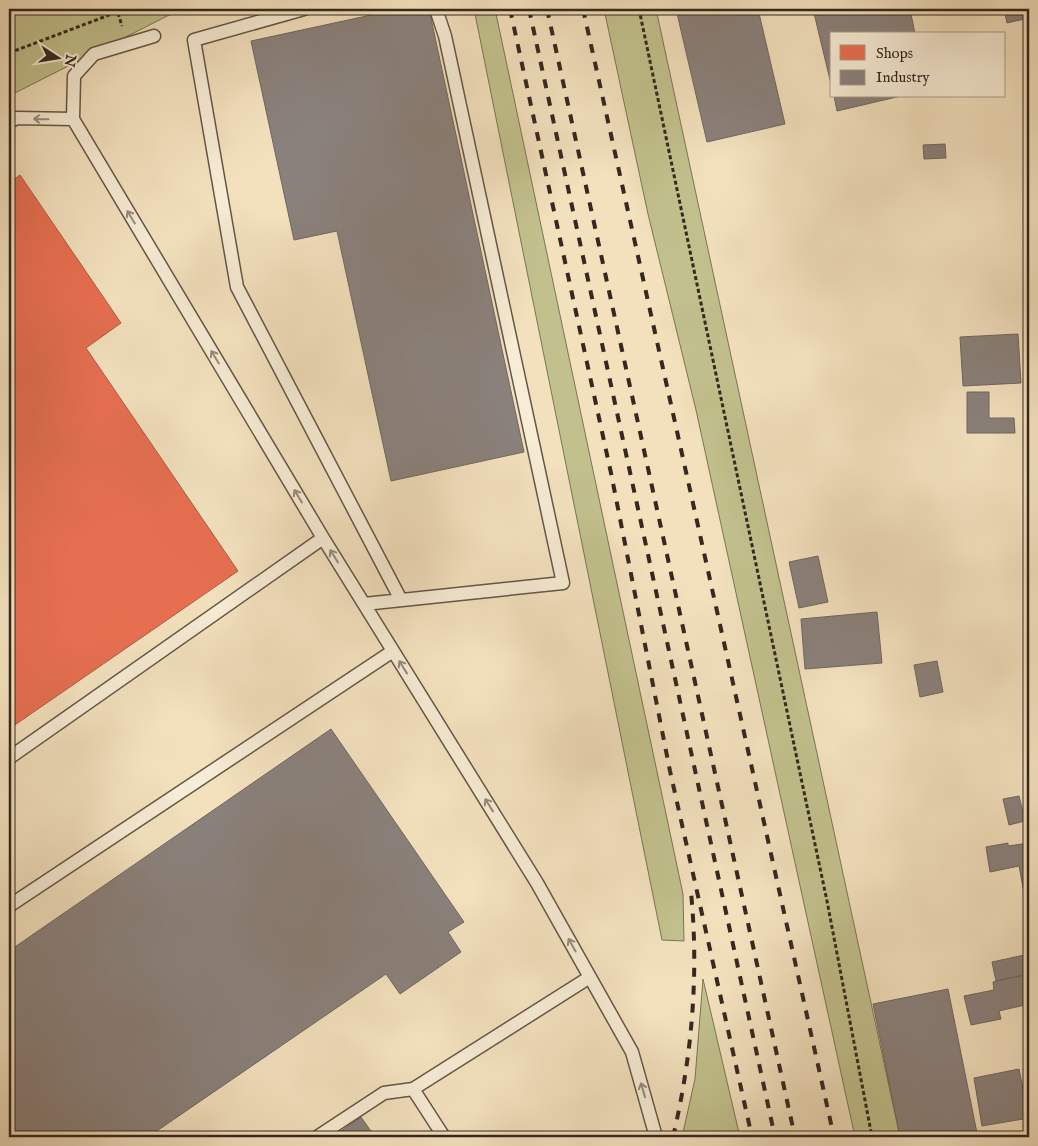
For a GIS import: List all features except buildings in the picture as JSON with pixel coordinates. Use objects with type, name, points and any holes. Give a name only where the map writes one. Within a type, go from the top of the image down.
[{"type":"lane","points":[[304,9],[194,40],[237,287],[401,600]]},
{"type":"lane","points":[[364,604],[563,583],[445,36],[436,9]]},
{"type":"lane","points":[[154,36],[94,54],[74,76],[73,119],[323,538],[537,883],[632,1052],[656,1137]]},
{"type":"lane","points":[[9,122],[17,118],[73,119]]},
{"type":"lane","points":[[9,758],[323,538]]},
{"type":"lane","points":[[9,906],[393,651]]},
{"type":"lane","points":[[317,1137],[384,1093],[413,1089],[590,977]]},
{"type":"lane","points":[[413,1089],[444,1137]]},
{"type":"path","points":[[9,53],[125,9]]},
{"type":"path","points":[[640,9],[827,901],[872,1137]]},
{"type":"shaded area","points":[[9,9],[181,9],[9,96]]},
{"type":"shaded area","points":[[474,9],[495,9],[683,894],[684,941],[662,940]]},
{"type":"shaded area","points":[[604,9],[656,9],[900,1137],[855,1137],[696,410],[648,214]]},
{"type":"shaded area","points":[[703,979],[740,1137],[682,1137],[695,1079]]},
{"type":"railway","points":[[510,9],[611,473],[670,771],[752,1137]]},
{"type":"railway","points":[[529,9],[775,1137]]},
{"type":"railway","points":[[547,9],[795,1137]]},
{"type":"railway","points":[[583,9],[834,1137]]},
{"type":"railway","points":[[673,1137],[685,1076],[692,1015],[694,954],[691,892]]}]
